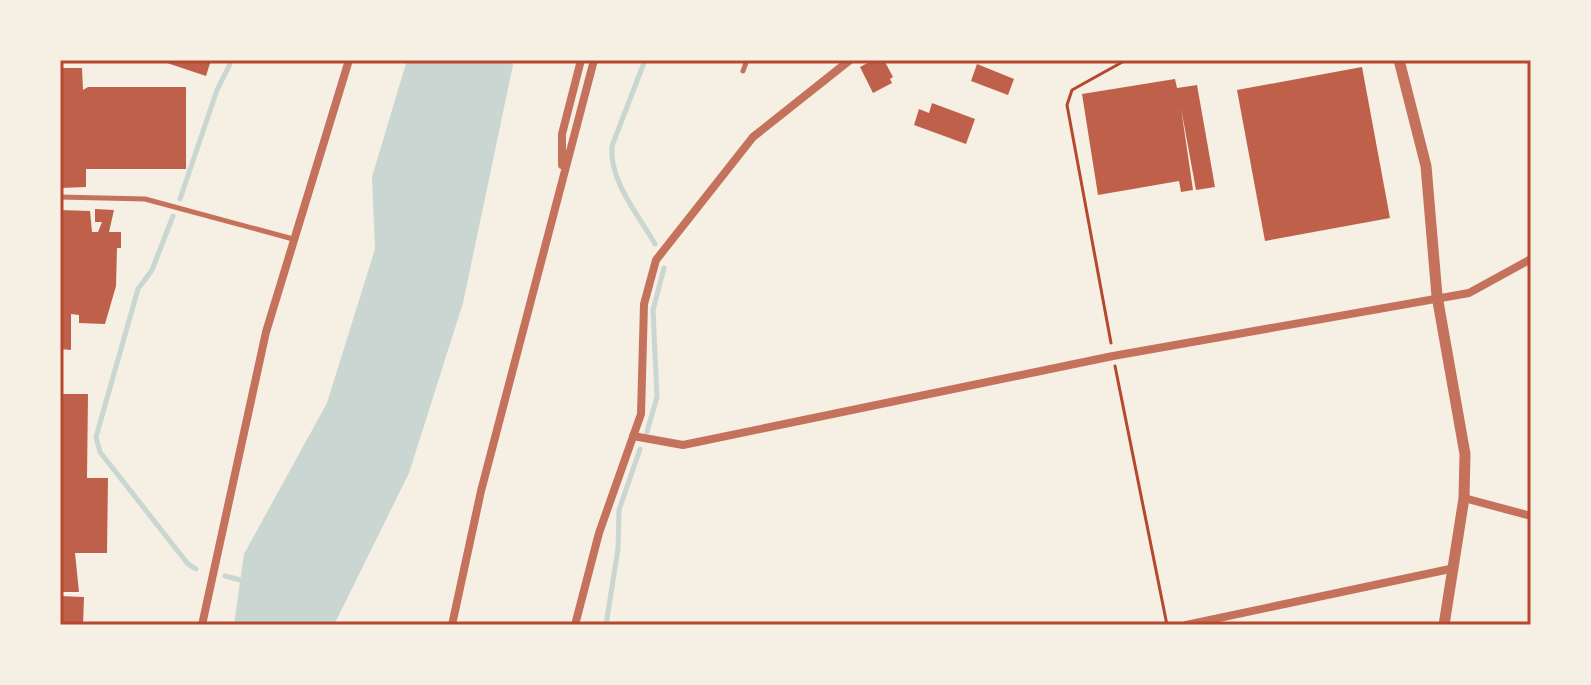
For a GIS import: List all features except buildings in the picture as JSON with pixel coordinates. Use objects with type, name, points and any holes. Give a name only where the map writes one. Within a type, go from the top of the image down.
[{"type":"street","points":[[202,625],[266,332],[349,60]]},
{"type":"street","points":[[562,185],[562,134],[581,60]]},
{"type":"street","points":[[452,625],[481,491],[594,60]]},
{"type":"street","points":[[575,625],[599,533],[641,414],[644,304],[656,260],[753,137],[850,60]]},
{"type":"street","points":[[1399,60],[1426,166],[1437,296],[1465,454],[1464,498],[1450,569],[1444,625]]},
{"type":"street","points":[[633,436],[683,445],[1113,356],[1478,291],[1531,259]]},
{"type":"street","points":[[1464,498],[1531,516]]},
{"type":"street","points":[[1186,625],[1450,569]]},
{"type":"lane","points":[[743,71],[747,60]]},
{"type":"lane","points":[[60,197],[145,199],[293,239]]},
{"type":"path","points":[[1126,60],[1072,90],[1067,105],[1167,625]]},
{"type":"shaded area","points":[[407,60],[514,60],[463,303],[409,473],[334,625],[234,625],[244,554],[327,403],[375,249],[372,177]]},
{"type":"waterway","points":[[180,199],[217,90],[232,60]]},
{"type":"waterway","points":[[645,60],[612,146],[612,159],[626,197],[655,244]]},
{"type":"waterway","points":[[173,216],[152,270],[138,289],[96,437],[100,452],[188,564],[196,569]]},
{"type":"waterway","points":[[647,432],[657,397],[653,310],[664,268]]},
{"type":"waterway","points":[[606,625],[618,549],[619,510],[640,449]]},
{"type":"waterway","points":[[225,576],[244,581]]}]
